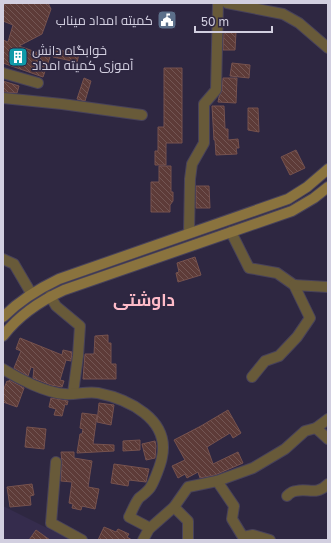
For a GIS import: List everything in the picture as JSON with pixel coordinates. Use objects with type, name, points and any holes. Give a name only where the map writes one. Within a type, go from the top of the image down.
[{"type":"street","points":[[189,233],[190,179],[192,164],[204,143],[204,104],[216,90],[218,3]]},
{"type":"street","points":[[227,3],[283,14],[299,23],[328,48]]},
{"type":"street","points":[[3,73],[38,83]]},
{"type":"street","points":[[3,98],[62,104],[142,116]]},
{"type":"street","points":[[3,317],[18,303],[31,294],[59,279],[288,199],[316,180],[328,169]]},
{"type":"street","points":[[3,336],[26,312],[50,296],[292,211],[314,198],[328,187]]},
{"type":"street","points":[[231,232],[249,268],[277,273],[294,285],[310,318],[297,337],[279,356],[265,361],[252,377]]},
{"type":"street","points":[[3,259],[14,264],[31,294]]},
{"type":"street","points":[[294,285],[328,287]]},
{"type":"street","points":[[50,296],[56,306],[80,326],[73,393]]},
{"type":"street","points":[[3,370],[38,387],[65,394],[85,392],[99,393],[130,404],[146,413],[156,425],[162,439],[162,456],[149,490],[138,500],[129,517],[150,528]]},
{"type":"street","points":[[143,540],[150,528],[174,507],[188,487],[217,481],[252,468],[285,448],[306,431],[316,428],[328,419]]},
{"type":"street","points":[[316,428],[328,439]]},
{"type":"street","points":[[56,462],[51,523],[82,540]]},
{"type":"street","points":[[217,481],[234,506],[232,519],[242,538],[253,535],[270,540]]},
{"type":"street","points":[[286,496],[295,491],[315,492],[324,488],[328,484]]},
{"type":"street","points":[[174,507],[188,521],[188,540]]},
{"type":"shaded area","points":[[3,506],[71,540],[3,540]]},
{"type":"building","points":[[3,3],[48,3],[51,9],[42,34],[19,46],[50,57],[43,77],[3,63],[3,40],[8,42],[13,25],[3,21]]},
{"type":"building","points":[[224,32],[236,32],[235,50],[223,50]]},
{"type":"building","points":[[54,49],[79,54],[77,62],[53,57]]},
{"type":"building","points":[[232,63],[250,65],[249,78],[230,76]]},
{"type":"building","points":[[164,68],[182,68],[182,143],[166,143],[166,165],[155,165],[155,151],[158,151],[158,127],[164,127]]},
{"type":"building","points":[[84,78],[91,81],[85,101],[77,99]]},
{"type":"building","points":[[223,78],[237,78],[236,103],[218,102],[222,90]]},
{"type":"building","points":[[3,81],[19,86],[17,93],[3,92]]},
{"type":"building","points":[[212,106],[224,106],[225,129],[228,129],[228,140],[238,139],[239,148],[236,148],[237,154],[216,155]]},
{"type":"building","points":[[248,108],[258,108],[259,132],[248,130]]},
{"type":"building","points":[[296,150],[305,168],[290,175],[281,157]]},
{"type":"building","points":[[159,166],[171,166],[171,192],[173,192],[173,201],[170,205],[170,212],[151,212],[151,182],[159,182]]},
{"type":"building","points":[[196,186],[209,186],[210,208],[196,208]]},
{"type":"building","points":[[195,257],[201,275],[178,282],[176,273],[179,272],[177,263]]},
{"type":"building","points":[[108,335],[108,343],[111,343],[111,364],[116,364],[116,379],[83,379],[85,354],[94,354],[95,336]]},
{"type":"building","points":[[20,338],[62,355],[63,350],[72,352],[71,361],[66,360],[60,380],[64,381],[62,387],[51,385],[33,378],[34,368],[31,367],[28,376],[14,368],[21,351],[16,349]]},
{"type":"building","points":[[9,380],[24,388],[17,407],[3,402],[3,391],[7,381],[9,382]]},
{"type":"building","points":[[51,398],[68,401],[67,405],[65,404],[62,416],[54,415],[56,409],[49,407]]},
{"type":"building","points":[[99,403],[114,405],[111,425],[97,422]]},
{"type":"building","points":[[228,410],[241,433],[233,438],[230,433],[207,447],[213,464],[238,452],[243,463],[215,475],[200,478],[198,472],[187,478],[185,474],[178,478],[172,466],[185,460],[174,440]]},
{"type":"building","points":[[82,413],[97,415],[93,444],[114,445],[114,451],[77,453],[80,434],[82,434],[83,429],[80,428]]},
{"type":"building","points":[[27,427],[46,429],[44,449],[25,447]]},
{"type":"building","points":[[140,440],[140,450],[123,451],[123,441]]},
{"type":"building","points":[[155,441],[155,458],[146,460],[142,444]]},
{"type":"building","points":[[61,452],[74,452],[74,458],[92,461],[88,487],[99,489],[95,509],[82,506],[81,510],[72,508],[73,504],[69,503],[72,482],[61,481]]},
{"type":"building","points":[[114,464],[149,469],[146,482],[129,480],[128,486],[111,483]]},
{"type":"building","points":[[32,484],[34,495],[30,496],[31,505],[10,507],[7,487]]},
{"type":"building","points":[[104,527],[116,532],[118,529],[129,534],[127,537],[132,540],[98,540]]},
{"type":"building","points":[[36,530],[50,540],[29,540]]},
{"type":"place","name":"کمیته امداد میناب","points":[[167,20]]},
{"type":"place","name":"خوابگاه دانش آموزی کمیته امداد","points":[[18,57]]},
{"type":"district","name":"داوشتی","points":[[144,300]]}]
